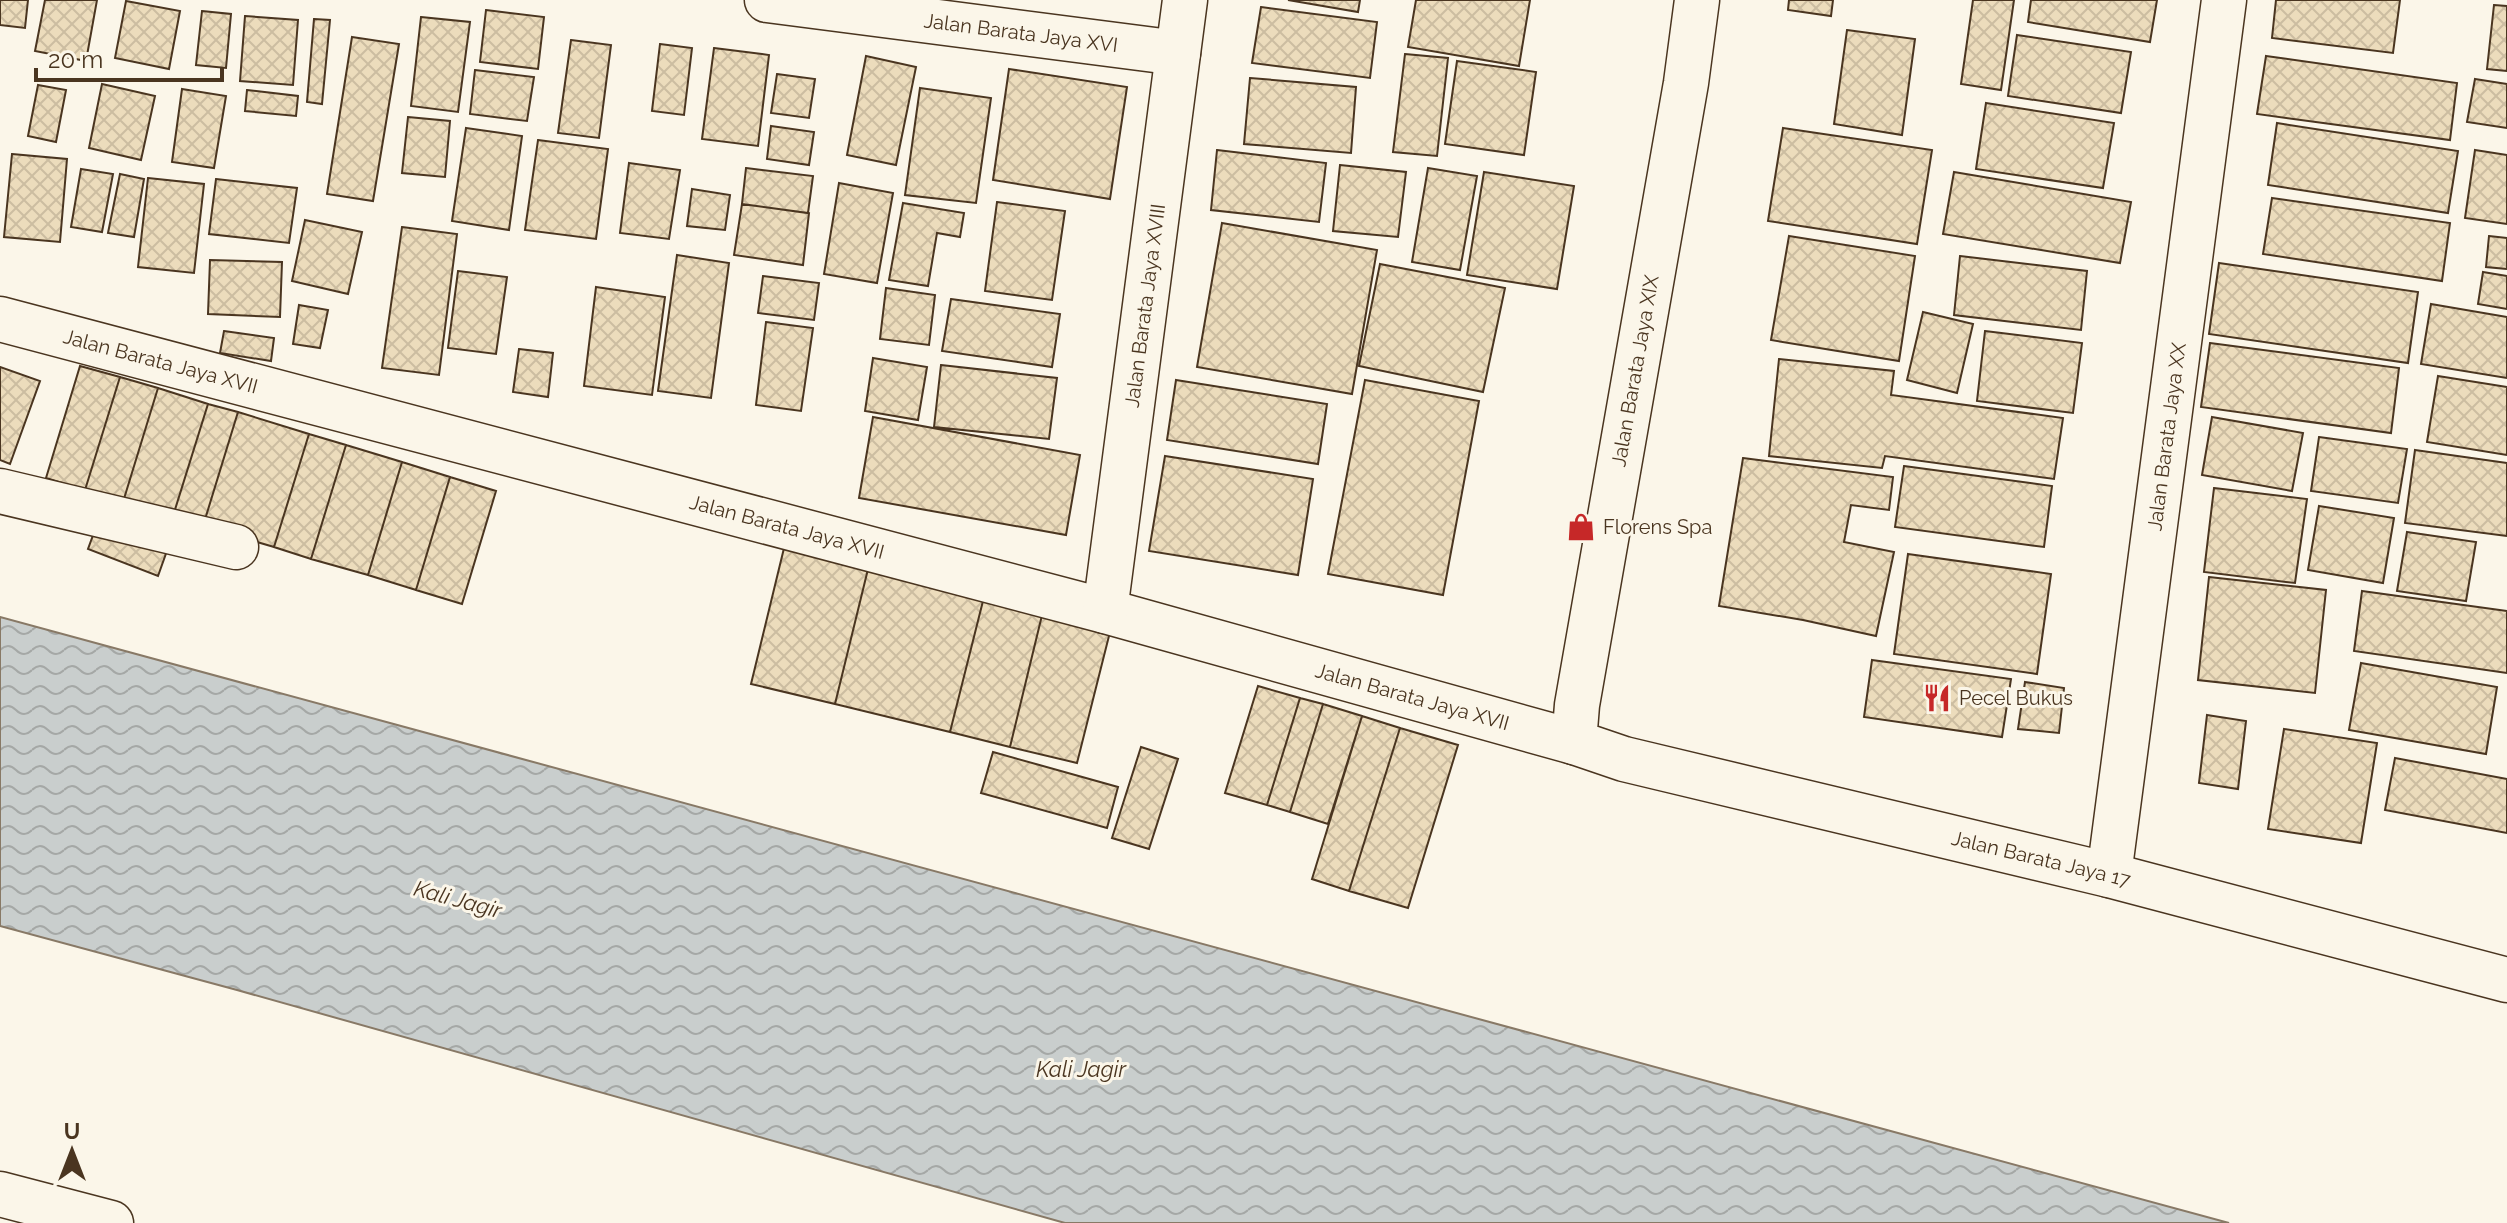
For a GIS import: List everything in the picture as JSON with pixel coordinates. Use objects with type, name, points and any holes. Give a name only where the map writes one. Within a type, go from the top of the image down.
[{"type":"street","name":"Jalan Barata Jaya XVI","points":[[767,0],[1178,53]]},
{"type":"street","name":"Jalan Barata Jaya XVIII","points":[[1105,611],[1185,0]]},
{"type":"street","name":"Jalan Barata Jaya XIX","points":[[1574,742],[1577,705],[1686,83],[1697,0]]},
{"type":"street","name":"Jalan Barata Jaya XX","points":[[2109,875],[2224,0]]},
{"type":"street","name":"Jalan Barata Jaya XVII","points":[[0,319],[1105,611],[1574,742]]},
{"type":"street","points":[[0,491],[236,547]]},
{"type":"street","name":"Jalan Barata Jaya 17","points":[[1574,742],[1624,759],[2109,875],[2507,980]]},
{"type":"street","points":[[0,1194],[111,1223]]},
{"type":"water","name":"Kali Jagir","points":[[0,617],[2229,1223],[1065,1223],[0,926]]},
{"type":"building","points":[[0,0],[28,0],[25,28],[0,25]]},
{"type":"building","points":[[45,0],[97,0],[86,61],[35,51]]},
{"type":"building","points":[[1288,0],[1360,0],[1358,12]]},
{"type":"building","points":[[1416,0],[1530,0],[1519,66],[1408,47]]},
{"type":"building","points":[[1789,0],[1833,0],[1831,16],[1788,10]]},
{"type":"building","points":[[1973,0],[2014,0],[2001,90],[1961,84]]},
{"type":"building","points":[[2031,0],[2157,0],[2150,42],[2028,22]]},
{"type":"building","points":[[2276,0],[2400,0],[2393,53],[2272,38]]},
{"type":"building","points":[[126,1],[180,11],[169,69],[115,58]]},
{"type":"building","points":[[2494,5],[2507,6],[2507,71],[2487,69]]},
{"type":"building","points":[[1261,7],[1377,22],[1370,78],[1252,63]]},
{"type":"building","points":[[486,10],[544,17],[538,69],[480,62]]},
{"type":"building","points":[[202,11],[231,14],[226,68],[196,65]]},
{"type":"building","points":[[245,16],[298,20],[293,85],[240,81]]},
{"type":"building","points":[[421,17],[470,22],[458,112],[411,106]]},
{"type":"building","points":[[314,19],[330,20],[322,104],[307,102]]},
{"type":"building","points":[[1847,30],[1915,39],[1902,135],[1834,124]]},
{"type":"building","points":[[2017,35],[2131,52],[2121,113],[2008,96]]},
{"type":"building","points":[[352,37],[399,44],[373,201],[327,194]]},
{"type":"building","points":[[571,40],[611,45],[599,138],[558,133]]},
{"type":"building","points":[[660,44],[692,48],[684,115],[652,111]]},
{"type":"building","points":[[714,48],[769,55],[758,146],[702,139]]},
{"type":"building","points":[[1405,54],[1448,58],[1437,156],[1393,152]]},
{"type":"building","points":[[866,56],[916,67],[896,165],[847,155]]},
{"type":"building","points":[[2266,56],[2457,83],[2450,140],[2257,114]]},
{"type":"building","points":[[1457,61],[1536,72],[1524,155],[1445,144]]},
{"type":"building","points":[[1009,69],[1127,87],[1110,199],[993,180]]},
{"type":"building","points":[[475,70],[534,77],[527,121],[470,114]]},
{"type":"building","points":[[777,74],[815,79],[809,118],[771,113]]},
{"type":"building","points":[[1250,78],[1356,87],[1351,153],[1244,144]]},
{"type":"building","points":[[2475,79],[2507,84],[2507,128],[2467,122]]},
{"type":"building","points":[[102,84],[155,96],[141,160],[89,148]]},
{"type":"building","points":[[38,85],[66,90],[56,142],[28,136]]},
{"type":"building","points":[[920,88],[991,98],[976,203],[905,195]]},
{"type":"building","points":[[182,89],[226,96],[214,168],[172,162]]},
{"type":"building","points":[[247,90],[298,96],[296,116],[245,111]]},
{"type":"building","points":[[1986,103],[2114,123],[2103,188],[1976,169]]},
{"type":"building","points":[[408,117],[450,121],[445,177],[402,173]]},
{"type":"building","points":[[2277,123],[2458,151],[2448,213],[2268,185]]},
{"type":"building","points":[[771,126],[814,132],[809,165],[767,159]]},
{"type":"building","points":[[466,128],[522,136],[509,230],[452,221]]},
{"type":"building","points":[[1783,128],[1932,150],[1917,244],[1768,221]]},
{"type":"building","points":[[538,140],[608,149],[596,239],[525,230]]},
{"type":"building","points":[[1217,150],[1326,163],[1319,222],[1211,210]]},
{"type":"building","points":[[2475,150],[2507,155],[2507,224],[2465,218]]},
{"type":"building","points":[[12,154],[67,159],[60,242],[4,237]]},
{"type":"building","points":[[629,163],[680,170],[669,239],[620,233]]},
{"type":"building","points":[[1340,165],[1406,172],[1398,237],[1333,231]]},
{"type":"building","points":[[746,168],[813,176],[808,213],[742,204]]},
{"type":"building","points":[[1428,168],[1477,176],[1460,270],[1412,262]]},
{"type":"building","points":[[81,169],[113,174],[102,232],[71,227]]},
{"type":"building","points":[[1484,172],[1574,186],[1557,289],[1467,275]]},
{"type":"building","points":[[1954,172],[2131,202],[2120,263],[1943,234]]},
{"type":"building","points":[[120,174],[144,179],[134,237],[108,233]]},
{"type":"building","points":[[148,178],[204,184],[194,273],[138,267]]},
{"type":"building","points":[[216,179],[297,188],[289,243],[209,234]]},
{"type":"building","points":[[839,183],[893,193],[877,283],[824,274]]},
{"type":"building","points":[[692,189],[730,195],[725,230],[687,226]]},
{"type":"building","points":[[2272,198],[2450,223],[2442,281],[2263,254]]},
{"type":"building","points":[[997,202],[1065,211],[1052,300],[985,291]]},
{"type":"building","points":[[903,203],[964,213],[960,237],[937,233],[928,286],[889,280]]},
{"type":"building","points":[[742,204],[809,213],[803,265],[734,255]]},
{"type":"building","points":[[305,220],[362,232],[348,294],[292,281]]},
{"type":"building","points":[[1222,223],[1377,250],[1352,394],[1197,367]]},
{"type":"building","points":[[402,227],[457,234],[439,375],[382,368]]},
{"type":"building","points":[[1789,236],[1915,256],[1899,361],[1771,340]]},
{"type":"building","points":[[2489,236],[2507,238],[2507,269],[2486,267]]},
{"type":"building","points":[[677,255],[729,263],[711,398],[658,391]]},
{"type":"building","points":[[1960,256],[2087,271],[2081,330],[1954,315]]},
{"type":"building","points":[[210,260],[282,262],[280,317],[208,314]]},
{"type":"building","points":[[2219,263],[2418,292],[2408,363],[2209,334]]},
{"type":"building","points":[[1380,264],[1505,288],[1483,392],[1359,366]]},
{"type":"building","points":[[458,271],[507,277],[496,354],[448,348]]},
{"type":"building","points":[[2483,272],[2507,276],[2507,309],[2478,304]]},
{"type":"building","points":[[763,276],[819,283],[814,320],[758,313]]},
{"type":"building","points":[[596,287],[665,297],[652,395],[584,386]]},
{"type":"building","points":[[886,288],[935,295],[929,345],[880,339]]},
{"type":"building","points":[[951,299],[1060,314],[1052,367],[942,351]]},
{"type":"building","points":[[2431,304],[2507,317],[2507,378],[2421,364]]},
{"type":"building","points":[[299,305],[328,310],[320,348],[293,344]]},
{"type":"building","points":[[1923,312],[1973,324],[1957,393],[1907,380]]},
{"type":"building","points":[[766,322],[813,328],[801,411],[756,405]]},
{"type":"building","points":[[224,331],[274,338],[271,361],[220,353]]},
{"type":"building","points":[[1985,331],[2082,343],[2073,413],[1977,401]]},
{"type":"building","points":[[2210,343],[2399,368],[2391,433],[2201,407]]},
{"type":"building","points":[[519,349],[553,353],[548,397],[513,392]]},
{"type":"building","points":[[873,358],[927,367],[918,420],[865,411]]},
{"type":"building","points":[[1779,359],[1894,371],[1891,395],[2063,418],[2054,479],[1885,456],[1882,468],[1769,456]]},
{"type":"building","points":[[941,365],[1057,378],[1049,439],[934,427]]},
{"type":"building","points":[[80,366],[120,377],[85,490],[46,478]]},
{"type":"building","points":[[0,367],[40,381],[10,464],[0,460]]},
{"type":"building","points":[[2438,376],[2507,387],[2507,455],[2427,442]]},
{"type":"building","points":[[120,377],[158,388],[123,502],[85,490]]},
{"type":"building","points":[[1176,380],[1327,404],[1318,464],[1167,440]]},
{"type":"building","points":[[1365,380],[1479,401],[1443,595],[1328,574]]},
{"type":"building","points":[[158,388],[208,404],[173,516],[123,502]]},
{"type":"building","points":[[208,404],[238,412],[203,526],[173,516]]},
{"type":"building","points":[[238,412],[309,434],[274,547],[203,526]]},
{"type":"building","points":[[873,417],[1080,455],[1066,535],[859,498]]},
{"type":"building","points":[[2212,417],[2303,433],[2292,491],[2202,475]]},
{"type":"building","points":[[309,434],[346,445],[311,559],[274,547]]},
{"type":"building","points":[[2319,437],[2407,449],[2398,503],[2311,491]]},
{"type":"building","points":[[346,445],[402,462],[368,575],[311,559]]},
{"type":"building","points":[[2415,450],[2507,463],[2507,536],[2405,523]]},
{"type":"building","points":[[1165,456],[1313,479],[1298,575],[1149,551]]},
{"type":"building","points":[[1743,458],[1893,477],[1889,510],[1851,505],[1844,542],[1894,552],[1876,636],[1719,606]]},
{"type":"building","points":[[402,462],[450,477],[416,590],[368,575]]},
{"type":"building","points":[[1904,466],[2052,486],[2044,547],[1895,527]]},
{"type":"building","points":[[450,477],[496,491],[462,604],[416,590]]},
{"type":"building","points":[[2214,488],[2307,499],[2295,583],[2204,572]]},
{"type":"building","points":[[2319,506],[2394,518],[2383,583],[2308,570]]},
{"type":"building","points":[[99,519],[169,545],[158,576],[88,549]]},
{"type":"building","points":[[2407,532],[2476,542],[2466,601],[2397,591]]},
{"type":"building","points":[[785,544],[869,565],[835,704],[751,684]]},
{"type":"building","points":[[1908,554],[2051,574],[2037,674],[1894,654]]},
{"type":"building","points":[[869,565],[985,593],[950,732],[835,704]]},
{"type":"building","points":[[2209,577],[2326,590],[2315,693],[2198,680]]},
{"type":"building","points":[[2362,591],[2507,611],[2507,673],[2354,651]]},
{"type":"building","points":[[985,593],[1044,607],[1010,747],[950,732]]},
{"type":"building","points":[[1044,607],[1112,624],[1077,763],[1010,747]]},
{"type":"building","name":"Pecel Bukus","points":[[1872,660],[2011,679],[2002,737],[1864,717]]},
{"type":"building","points":[[2361,663],[2497,687],[2486,754],[2349,730]]},
{"type":"building","points":[[2025,682],[2064,688],[2059,733],[2018,729]]},
{"type":"building","points":[[1258,686],[1300,698],[1267,805],[1225,793]]},
{"type":"building","points":[[1300,698],[1323,704],[1290,812],[1267,805]]},
{"type":"building","points":[[1323,704],[1362,716],[1328,824],[1290,812]]},
{"type":"building","points":[[2207,715],[2246,721],[2238,789],[2199,783]]},
{"type":"building","points":[[1362,716],[1400,728],[1349,891],[1312,879]]},
{"type":"building","points":[[1400,728],[1458,745],[1408,908],[1349,891]]},
{"type":"building","points":[[2284,729],[2377,743],[2361,843],[2268,829]]},
{"type":"building","points":[[1141,747],[1178,759],[1149,849],[1112,838]]},
{"type":"building","points":[[993,752],[1118,787],[1107,828],[981,793]]},
{"type":"building","points":[[2395,758],[2507,779],[2507,833],[2385,810]]},
{"type":"place","name":"Florens Spa","points":[[1581,527]]},
{"type":"place","name":"Pecel Bukus","points":[[1937,698]]}]
